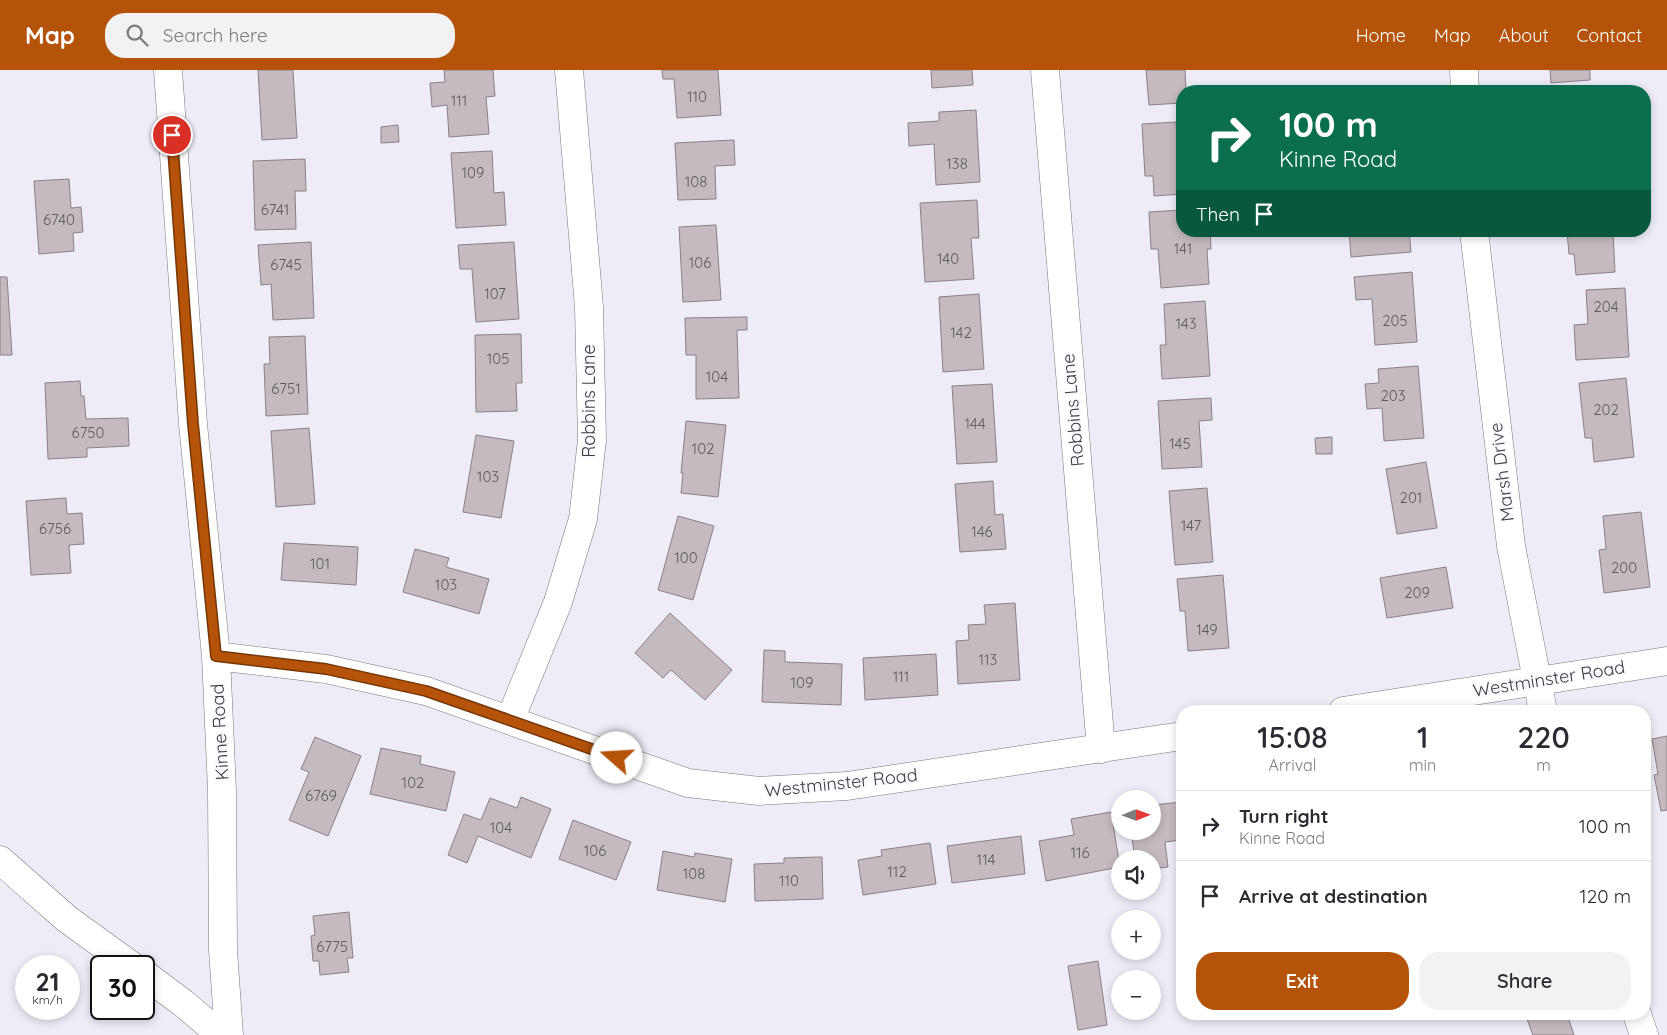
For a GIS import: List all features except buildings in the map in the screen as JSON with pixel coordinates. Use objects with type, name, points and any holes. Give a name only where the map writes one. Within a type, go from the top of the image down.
[{"type":"street","name":"Kinne Road","points":[[168,70],[193,424],[216,656],[222,791],[223,950],[229,1035]]},
{"type":"street","name":"Robbins Lane","points":[[510,720],[558,602],[583,519],[592,440],[589,308],[569,70]]},
{"type":"street","name":"Robbins Lane","points":[[1045,70],[1101,749]]},
{"type":"street","points":[[1464,70],[1465,85]]},
{"type":"street","name":"Marsh Drive","points":[[1475,237],[1511,546],[1542,705]]},
{"type":"street","name":"Westminster Road","points":[[216,656],[326,669],[426,691],[688,783],[759,791],[847,786],[1176,737]]},
{"type":"street","name":"Westminster Road","points":[[1382,705],[1667,661]]},
{"type":"street","points":[[0,860],[67,920],[116,955]]},
{"type":"street","points":[[155,982],[221,1035]]},
{"type":"street","points":[[1639,1020],[1644,1035]]},
{"type":"route","points":[[172,135],[193,424],[216,656],[326,669],[426,691],[617,758]]}]
